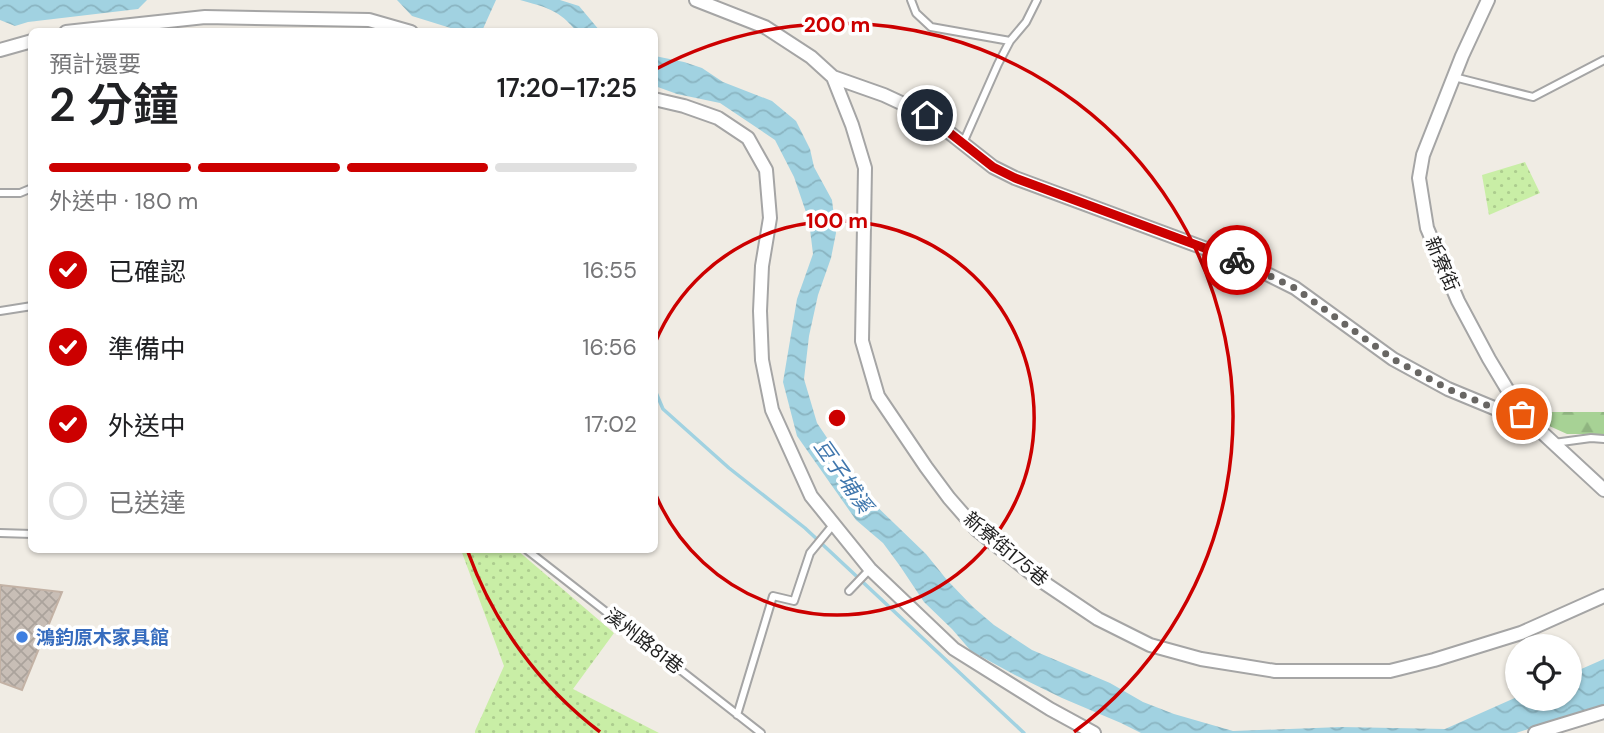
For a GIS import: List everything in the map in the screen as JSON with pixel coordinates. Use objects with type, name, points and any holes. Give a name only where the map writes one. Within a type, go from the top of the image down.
[{"type":"street","name":"新寮街175巷","points":[[696,0],[765,27],[811,57],[833,77],[865,168],[862,341],[878,397],[949,498],[977,530],[1037,578],[1098,619],[1150,645],[1201,660],[1275,671],[1391,671],[1521,632],[1604,596]]},
{"type":"street","name":"新寮街","points":[[1488,0],[1423,155],[1419,178],[1427,228],[1458,301],[1522,414],[1604,490]]},
{"type":"street","points":[[101,28],[205,16],[369,20],[397,28]]},
{"type":"street","points":[[0,50],[28,42]]},
{"type":"street","points":[[833,77],[884,95],[927,115],[993,167],[1015,178],[1247,264],[1295,288],[1393,359],[1448,389],[1494,408],[1522,414]]},
{"type":"street","points":[[658,100],[718,118],[748,138],[766,170],[770,218],[762,266],[762,360],[772,410],[811,496],[867,572],[954,649],[1049,709],[1094,733]]},
{"type":"street","points":[[1535,733],[1604,712]]},
{"type":"lane","points":[[912,0],[916,13],[931,27],[1010,41]]},
{"type":"lane","points":[[963,144],[998,64],[1037,0]]},
{"type":"lane","points":[[1454,77],[1533,97],[1604,60]]},
{"type":"lane","points":[[0,193],[20,193],[28,190]]},
{"type":"lane","points":[[0,311],[28,307]]},
{"type":"lane","points":[[1554,443],[1604,439]]},
{"type":"lane","points":[[737,715],[773,596],[794,601],[810,553],[834,524]]},
{"type":"lane","points":[[0,533],[28,534]]},
{"type":"lane","name":"溪州路81巷","points":[[531,553],[761,733]]},
{"type":"lane","points":[[849,591],[867,572]]},
{"type":"green space","points":[[1525,162],[1540,193],[1489,215],[1482,175]]},
{"type":"green space","points":[[1533,403],[1549,412],[1604,412],[1604,434],[1567,434],[1545,424],[1525,406]]},
{"type":"green space","points":[[462,553],[521,553],[614,633],[573,689],[659,733],[475,733],[504,666]]},
{"type":"water","points":[[0,0],[147,0],[138,9],[28,22],[15,26],[0,20]]},
{"type":"water","points":[[397,0],[496,0],[483,28],[451,28],[412,16]]},
{"type":"water","points":[[520,0],[560,0],[579,6],[597,28],[573,28],[558,14]]},
{"type":"water","name":"豆子埔溪","points":[[658,57],[702,68],[723,82],[772,101],[796,121],[810,149],[814,167],[832,200],[836,233],[809,336],[804,379],[817,423],[867,497],[926,554],[973,607],[994,625],[1032,650],[1110,683],[1143,702],[1233,731],[1341,727],[1445,729],[1505,702],[1505,711],[1582,711],[1582,669],[1604,659],[1604,705],[1516,733],[1141,733],[1062,698],[971,651],[924,602],[883,543],[856,520],[797,436],[783,382],[797,299],[813,254],[809,221],[794,177],[775,140],[720,103],[658,87]]},
{"type":"building","name":"鴻鈞原木家具館","points":[[0,585],[62,592],[22,690],[0,682]]},
{"type":"waterway","points":[[658,397],[663,409],[729,468],[805,528],[1024,733]]},
{"type":"way so far","points":[[1237,260],[1295,288],[1393,359],[1448,389],[1494,408],[1522,414]]},
{"type":"place","name":"鴻鈞原木家具館","points":[[22,637]]},
{"type":"route","points":[[927,115],[993,167],[1015,178],[1237,260]]}]
